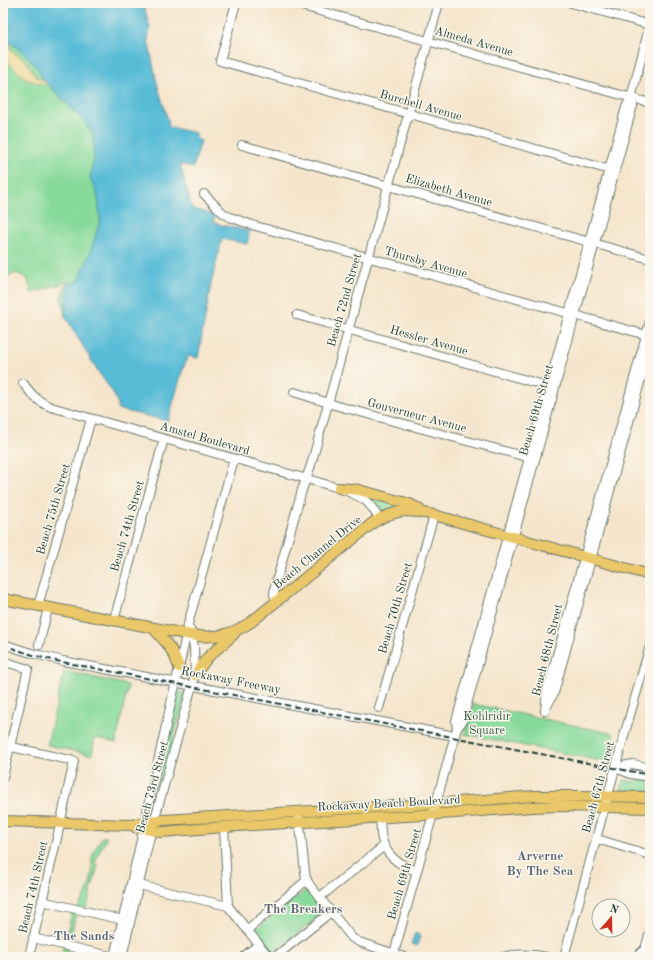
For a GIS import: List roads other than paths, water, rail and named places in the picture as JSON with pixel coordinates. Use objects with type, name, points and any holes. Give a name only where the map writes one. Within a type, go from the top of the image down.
[{"type":"main road","points":[[339,488],[358,490],[410,504],[429,513]]},
{"type":"main road","name":"Beach Channel Drive","points":[[3,599],[189,635],[215,636],[237,631],[251,622],[364,529],[379,519],[389,514],[411,510],[429,513],[650,575]]},
{"type":"main road","points":[[152,628],[163,638],[172,650],[179,667]]},
{"type":"main road","points":[[193,680],[207,658],[237,631]]},
{"type":"main road","name":"Rockaway Beach Boulevard","points":[[3,821],[149,826],[161,832],[224,827],[299,817],[436,803],[565,795],[650,797]]},
{"type":"main road","points":[[523,797],[523,808]]},
{"type":"main road","name":"Rockaway Beach Boulevard","points":[[149,826],[164,820],[380,817],[557,806],[650,808]]},
{"type":"street","name":"Burchell Avenue","points":[[236,3],[220,61],[612,170]]},
{"type":"street","name":"Almeda Avenue","points":[[291,3],[650,103]]},
{"type":"street","name":"Beach 72nd Street","points":[[276,602],[274,594],[275,586],[369,258],[439,3]]},
{"type":"street","points":[[571,3],[650,24]]},
{"type":"street","name":"Beach 69th Street","points":[[394,955],[457,728],[462,722],[510,536],[612,170],[626,107],[632,98],[650,24]]},
{"type":"street","name":"Elizabeth Avenue","points":[[242,145],[650,259]]},
{"type":"street","name":"Thursby Avenue","points":[[204,194],[223,213],[259,227],[648,336]]},
{"type":"street","name":"Hessler Avenue","points":[[297,315],[552,387]]},
{"type":"street","name":"Beach 68th Street","points":[[650,321],[648,336],[588,557],[554,693],[545,711],[547,691],[588,557],[650,346]]},
{"type":"street","name":"Amstel Boulevard","points":[[23,383],[33,396],[47,406],[339,488],[367,501],[374,509],[379,519]]},
{"type":"street","name":"Gouverneur Avenue","points":[[294,392],[532,459]]},
{"type":"street","name":"Beach 75th Street","points":[[39,645],[43,607],[91,419]]},
{"type":"street","name":"Beach 74th Street","points":[[114,620],[164,439]]},
{"type":"street","name":"Beach 73rd Street","points":[[114,957],[149,826],[193,680],[195,665],[194,647],[189,635],[188,624],[234,459]]},
{"type":"street","name":"Beach 70th Street","points":[[380,708],[429,513]]},
{"type":"street","name":"Beach 73rd Street","points":[[122,957],[139,885],[179,667],[189,635]]},
{"type":"street","name":"Rockaway Freeway","points":[[3,644],[63,661],[176,682],[193,680],[455,736]]},
{"type":"street","name":"Beach 67th Street","points":[[564,957],[650,646]]},
{"type":"street","points":[[3,661],[28,669],[7,746],[3,777]]},
{"type":"street","name":"Beach 74th Street","points":[[7,746],[74,761],[28,957]]},
{"type":"street","points":[[616,768],[633,764],[650,768]]},
{"type":"street","points":[[616,768],[631,774],[650,777]]},
{"type":"street","points":[[299,817],[307,880],[354,940],[394,955],[404,957]]},
{"type":"street","points":[[380,817],[382,838],[384,846],[389,854],[405,868],[417,872]]},
{"type":"street","points":[[224,827],[228,906],[269,957]]},
{"type":"street","points":[[596,839],[650,855]]},
{"type":"street","points":[[320,897],[384,846]]},
{"type":"street","points":[[247,930],[307,880]]},
{"type":"street","points":[[139,885],[228,906]]},
{"type":"street","points":[[42,901],[123,920]]},
{"type":"street","points":[[275,957],[331,912]]},
{"type":"street","points":[[636,957],[648,951],[650,932]]},
{"type":"street","points":[[33,938],[114,957]]},
{"type":"street","points":[[243,957],[259,944]]},
{"type":"street","points":[[502,957],[524,954],[547,957]]},
{"type":"water","points":[[3,3],[143,3],[150,28],[148,40],[158,87],[169,123],[168,127],[196,133],[195,138],[201,141],[193,168],[180,164],[192,208],[215,216],[213,222],[250,231],[247,244],[222,239],[211,284],[198,358],[188,356],[168,421],[117,409],[118,404],[112,391],[99,373],[65,316],[68,283],[78,282],[90,253],[100,221],[98,198],[95,187],[90,179],[94,156],[93,134],[83,120],[42,78],[38,69],[27,56],[10,42],[3,40]]},
{"type":"water","points":[[415,933],[420,935],[417,946],[411,944]]},
{"type":"railway","points":[[3,645],[57,661],[650,775]]},
{"type":"district","name":"Arverne By The Sea","points":[[540,862]]},
{"type":"district","name":"The Breakers","points":[[303,908]]},
{"type":"district","name":"The Sands","points":[[84,935]]},
{"type":"park label","name":"Kohlridir Square","points":[[487,723]]}]
